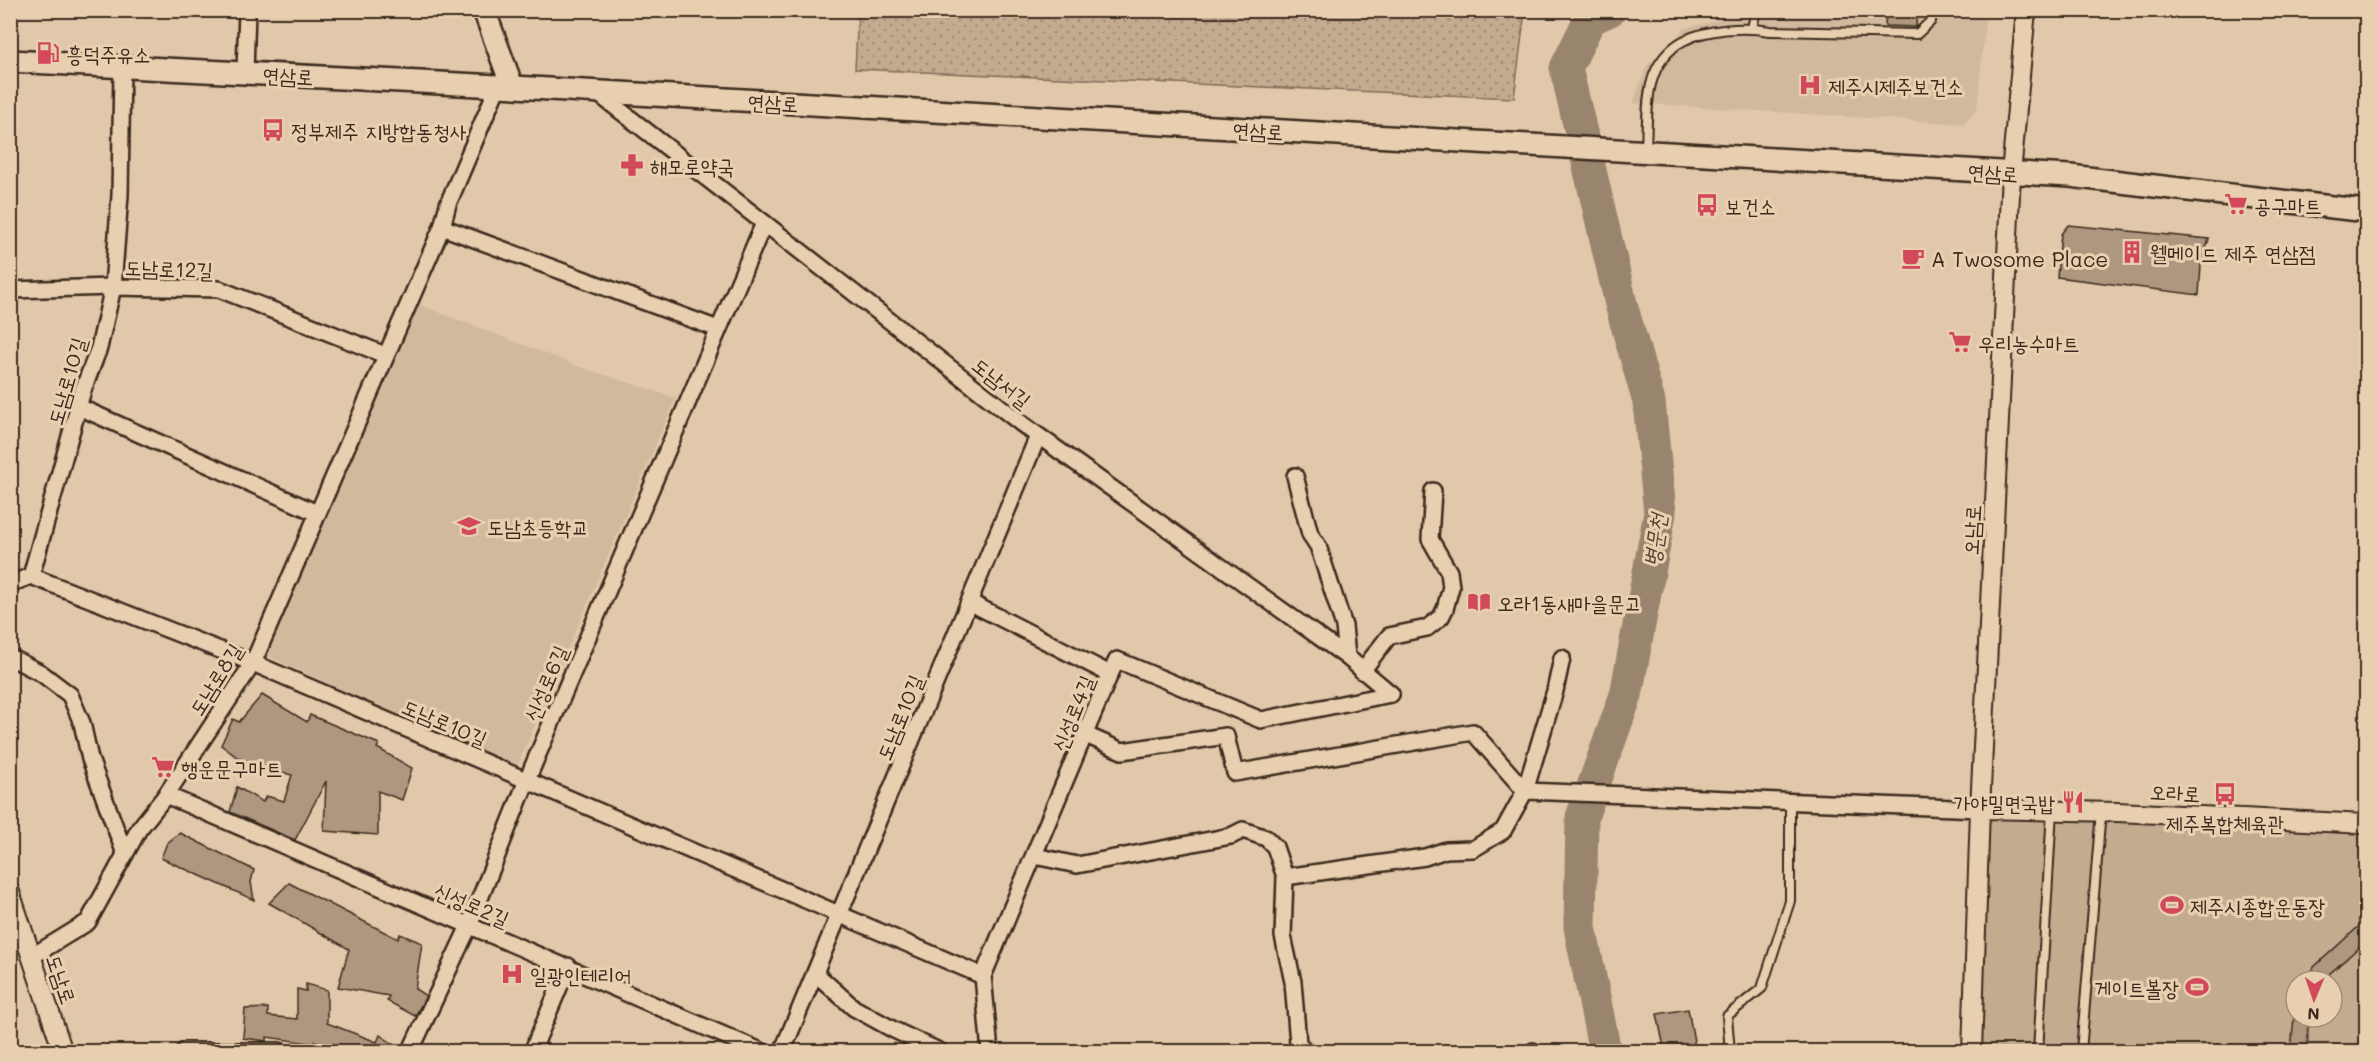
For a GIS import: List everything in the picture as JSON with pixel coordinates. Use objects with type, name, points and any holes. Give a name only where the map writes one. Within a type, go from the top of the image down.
[{"type":"main road","points":[[484,10],[505,86]]},
{"type":"main road","name":"연삼로","points":[[10,61],[505,86],[1913,166],[2070,176],[2367,211]]},
{"type":"street","points":[[245,73],[247,10]]},
{"type":"street","name":"오남로","points":[[1972,1052],[1980,808],[2011,174],[2026,10]]},
{"type":"street","name":"도남로10길","points":[[122,67],[120,195],[113,287],[99,348],[83,390],[31,576],[253,663],[983,976]]},
{"type":"street","name":"도남로8길","points":[[31,957],[88,922],[139,829],[166,795],[253,663],[442,227],[448,204],[505,86]]},
{"type":"street","name":"도남서길","points":[[595,91],[1038,436],[1347,657],[1391,694],[1261,720],[1117,660],[1110,674]]},
{"type":"street","name":"신성로6길","points":[[410,1052],[469,926],[527,780],[764,223]]},
{"type":"street","points":[[442,227],[718,329]]},
{"type":"street","name":"도남로12길","points":[[10,290],[113,287],[219,289],[386,355]]},
{"type":"street","points":[[79,407],[317,513]]},
{"type":"street","points":[[969,602],[1038,436]]},
{"type":"street","points":[[1295,476],[1310,534],[1318,546],[1341,616],[1347,657]]},
{"type":"street","points":[[1362,671],[1389,636],[1427,628],[1441,617],[1445,609],[1451,587],[1449,572],[1430,539],[1433,491]]},
{"type":"street","points":[[10,584],[31,576]]},
{"type":"street","name":"도남로10길","points":[[782,1052],[969,602]]},
{"type":"street","name":"신성로4길","points":[[969,602],[1110,674],[983,976],[990,1052]]},
{"type":"street","points":[[10,657],[41,673],[70,695],[82,723],[90,759],[125,854]]},
{"type":"street","points":[[1285,877],[1425,857],[1446,850],[1473,849],[1503,831],[1526,791],[1555,691],[1562,658]]},
{"type":"street","points":[[1086,735],[1122,751],[1226,736],[1235,773],[1473,732],[1526,791],[1980,808]]},
{"type":"street","name":"신성로2길","points":[[166,795],[469,926],[568,966],[763,1052]]},
{"type":"street","name":"오라로","points":[[1980,808],[2363,821]]},
{"type":"street","points":[[1035,856],[1077,866],[1231,836],[1243,830],[1266,838],[1275,847],[1285,877],[1283,936],[1293,982],[1298,1043],[1305,1052]]},
{"type":"street","name":"도남로","points":[[10,892],[15,921],[31,957],[63,1052]]},
{"type":"street","points":[[532,1052],[568,966]]},
{"type":"street","points":[[816,974],[854,1008],[941,1052]]},
{"type":"street","points":[[185,1052],[279,1052]]},
{"type":"lane","points":[[1752,28],[1756,10]]},
{"type":"lane","points":[[1646,152],[1651,82],[1662,58],[1682,41],[1718,31],[1752,28],[1770,31],[1917,34],[1931,21],[1932,10]]},
{"type":"lane","points":[[1730,1052],[1727,1016],[1762,988],[1790,902],[1790,801]]},
{"type":"lane","points":[[2038,1052],[2052,810]]},
{"type":"lane","points":[[2081,1052],[2101,811]]},
{"type":"shaded area","points":[[858,10],[1525,11],[1514,98],[855,69]]},
{"type":"shaded area","name":"제주시제주보건소","points":[[1748,11],[1986,11],[1977,110],[1964,124],[1633,103],[1647,66],[1685,28]]},
{"type":"shaded area","name":"도남초등학교","points":[[412,302],[583,368],[676,398],[516,769],[263,654]]},
{"type":"shaded area","name":"제주시종합운동장","points":[[1980,809],[2366,828],[2366,1051],[1972,1052]]},
{"type":"building","points":[[1886,10],[1917,10],[1916,27],[1885,26]]},
{"type":"building","name":"웰메이드 제주 연삼점","points":[[2068,225],[2209,239],[2201,265],[2199,295],[2057,277],[2061,234]]},
{"type":"building","points":[[262,695],[307,722],[310,715],[379,744],[377,748],[412,768],[402,800],[378,791],[378,835],[324,831],[326,781],[295,840],[230,812],[237,787],[263,802],[266,796],[284,801],[292,775],[256,765],[256,767],[221,745],[233,719],[239,722]]},
{"type":"building","points":[[180,833],[254,870],[251,882],[254,900],[161,858],[167,843]]},
{"type":"building","points":[[289,883],[398,939],[400,934],[422,943],[415,989],[426,996],[415,1016],[387,1001],[389,996],[338,987],[349,949],[269,903]]},
{"type":"building","points":[[2367,919],[2367,940],[2335,969],[2313,969]]},
{"type":"building","points":[[306,984],[327,990],[327,1023],[377,1042],[380,1035],[401,1049],[400,1052],[349,1052],[315,1041],[315,1044],[267,1037],[267,1041],[243,1038],[245,1009],[268,1008],[268,1016],[297,1019],[297,989],[306,991]]},
{"type":"building","points":[[1688,1009],[1696,1052],[1665,1052],[1657,1014]]},
{"type":"building","points":[[2293,1029],[2308,1029],[2307,1052],[2291,1052]]},
{"type":"waterway","name":"병문천","points":[[1605,1052],[1580,927],[1582,817],[1626,695],[1660,513],[1649,402],[1622,308],[1566,68],[1590,19],[1610,10]]},
{"type":"place","name":"흥덕주유소","points":[[48,53]]},
{"type":"place","name":"제주시제주보건소","points":[[1810,85]]},
{"type":"place","name":"정부제주 지방합동청사","points":[[273,130]]},
{"type":"place","name":"해모로약국","points":[[632,165]]},
{"type":"place","name":"공구마트","points":[[2236,204]]},
{"type":"place","name":"보건소","points":[[1707,205]]},
{"type":"place","name":"웰메이드 제주 연삼점","points":[[2132,252]]},
{"type":"place","name":"A Twosome Place","points":[[1913,258]]},
{"type":"place","name":"우리농수마트","points":[[1960,342]]},
{"type":"place","name":"도남초등학교","points":[[469,526]]},
{"type":"place","name":"오라1동새마을문고","points":[[1479,602]]},
{"type":"place","name":"행운문구마트","points":[[163,767]]},
{"type":"place","name":"제주복합체육관","points":[[2225,794]]},
{"type":"place","name":"가야밀면국밥","points":[[2073,802]]},
{"type":"place","name":"제주시종합운동장","points":[[2172,905]]},
{"type":"place","name":"일광인테리어","points":[[512,974]]},
{"type":"place","name":"게이트볼장","points":[[2197,987]]}]
